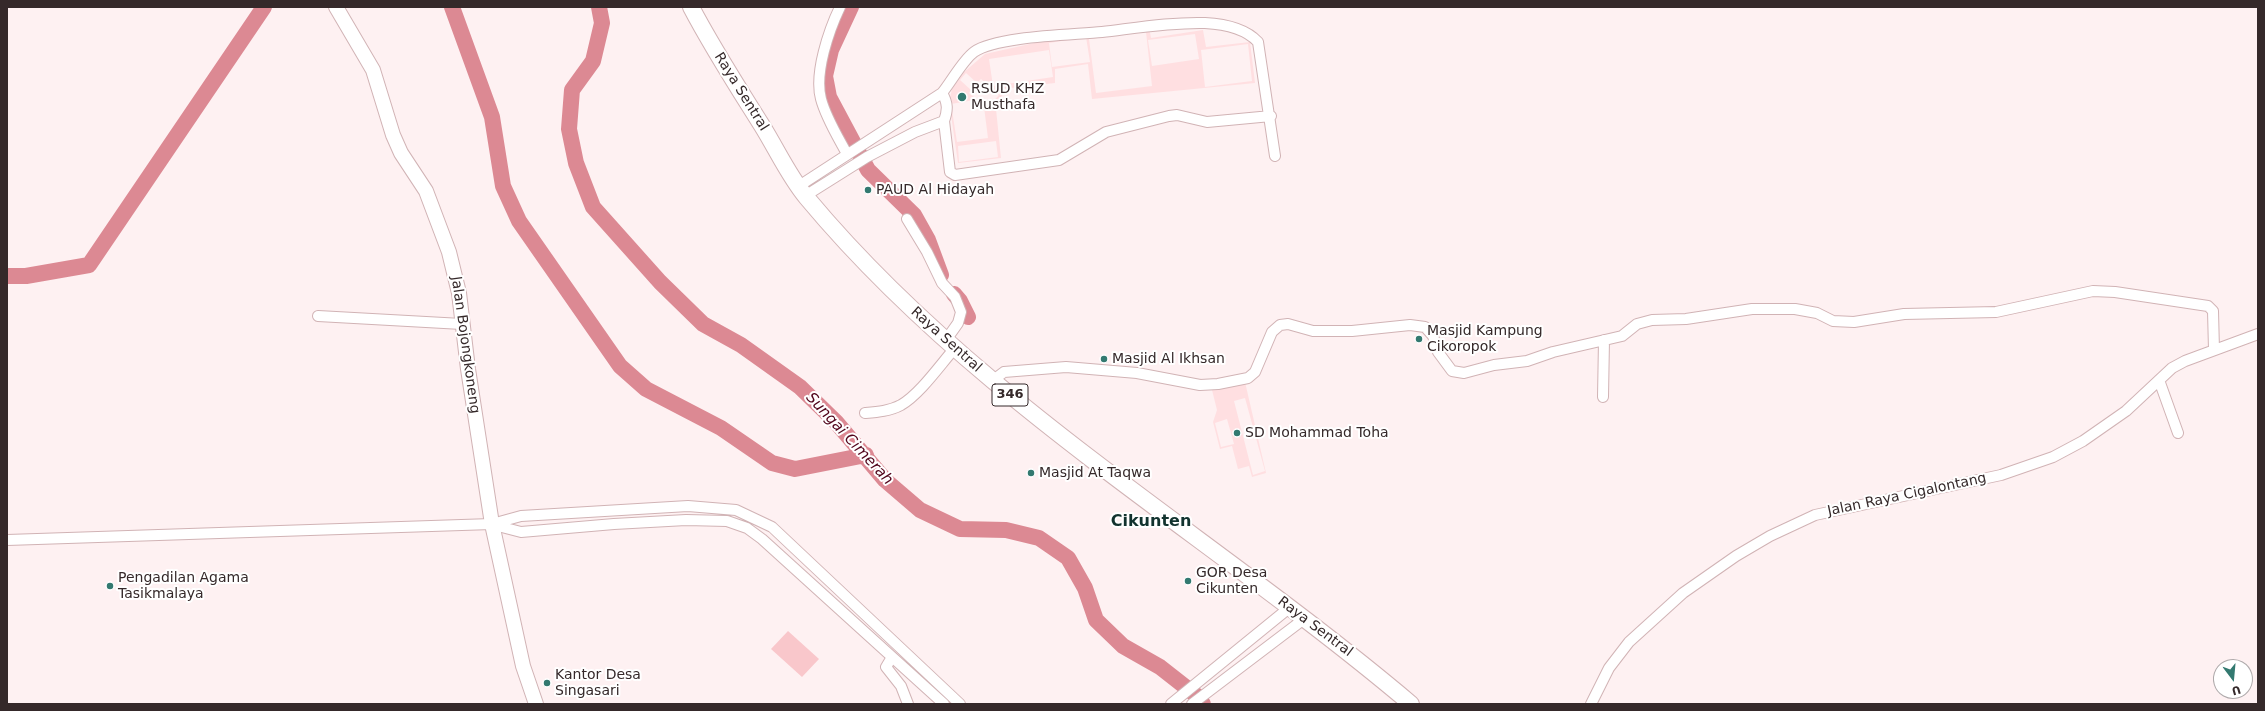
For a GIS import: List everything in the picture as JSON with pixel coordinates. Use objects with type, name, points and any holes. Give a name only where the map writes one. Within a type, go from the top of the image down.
[{"type":"main road","name":"Jalan Bojongkoneng","points":[[336,7],[373,70],[393,135],[401,153],[426,192],[449,252],[456,278],[492,524],[523,666],[536,704]]},
{"type":"main road","name":"Raya Sentral","points":[[691,7],[730,76],[802,191],[869,268],[992,381],[1097,464],[1353,655],[1411,704]]},
{"type":"street","points":[[840,7],[829,30],[820,78],[820,97],[853,151]]},
{"type":"street","points":[[802,191],[853,151],[942,93],[974,53],[986,47],[1013,40],[1206,23],[1230,26],[1250,33],[1258,42],[1271,116],[1275,156]]},
{"type":"street","points":[[942,93],[946,101],[948,111],[944,121],[950,172],[956,175],[1059,160],[1106,132],[1168,116],[1177,115],[1207,122],[1271,116]]},
{"type":"street","points":[[906,116],[915,132]]},
{"type":"street","points":[[802,191],[915,132],[944,121]]},
{"type":"street","points":[[865,413],[884,411],[902,405],[910,398],[951,344],[961,312],[955,297],[942,283],[927,252],[907,219]]},
{"type":"street","points":[[992,381],[1004,372],[1066,367],[1137,373],[1200,385],[1218,384],[1248,378],[1255,372],[1272,332],[1280,325],[1288,324],[1313,331],[1352,331],[1410,325],[1425,327],[1433,336],[1438,352],[1452,371],[1464,373],[1494,364],[1527,361],[1553,352],[1622,336],[1637,324],[1652,320],[1686,319],[1752,309],[1795,309],[1817,313],[1833,321],[1854,322],[1904,314],[1996,312],[2093,291],[2115,292],[2208,306],[2213,311],[2214,350]]},
{"type":"street","points":[[318,316],[462,324]]},
{"type":"street","name":"Jalan Raya Cigalontang","points":[[1591,704],[1609,668],[1629,642],[1684,593],[1736,556],[1770,536],[1815,515],[2001,475],[2053,457],[2078,444],[2126,411],[2172,368],[2185,360],[2258,334]]},
{"type":"street","points":[[1603,397],[1604,340]]},
{"type":"street","points":[[2160,379],[2178,433]]},
{"type":"street","points":[[7,540],[492,524],[521,516],[688,506],[715,507],[742,513],[772,527],[960,704]]},
{"type":"street","points":[[613,510],[614,524]]},
{"type":"street","points":[[492,524],[521,532],[614,524],[686,520],[727,521],[747,528],[762,539],[944,704]]},
{"type":"street","points":[[1171,704],[1288,608]]},
{"type":"street","points":[[860,628],[870,618]]},
{"type":"street","points":[[1185,693],[1193,704],[1304,619]]},
{"type":"street","points":[[892,657],[886,667],[901,686],[908,704]]},
{"type":"shaded area","name":"RSUD KHZ Musthafa","points":[[1149,27],[1151,38],[1203,30],[1206,47],[1250,42],[1255,83],[1092,99],[1088,64],[1055,69],[1055,83],[1002,89],[1005,92],[992,108],[996,109],[1001,158],[958,163],[949,101],[952,89],[963,73],[985,54],[1052,39]],"holes":[[[1146,32],[1152,86],[1096,93],[1089,39]],[[1195,34],[1199,59],[1152,66],[1148,40]],[[1086,37],[1090,62],[1052,67],[1049,43]],[[1248,44],[1252,81],[1205,87],[1201,50]],[[1049,50],[1053,77],[993,86],[989,59]],[[966,73],[977,83],[981,79],[999,95],[987,108],[969,93],[971,90],[960,80]],[[974,100],[976,107],[984,107],[988,138],[957,142],[951,104]],[[996,141],[998,157],[959,162],[958,146]]]},
{"type":"shaded area","name":"SD Mohammad Toha","points":[[1245,382],[1266,473],[1252,477],[1249,466],[1238,469],[1232,446],[1220,449],[1213,422],[1217,410],[1212,390]],"holes":[[[1245,398],[1265,471],[1253,475],[1234,401]],[[1227,419],[1234,444],[1221,447],[1215,423]]]},
{"type":"shaded area","points":[[788,631],[819,659],[802,677],[771,649]]},
{"type":"waterway","points":[[7,276],[26,276],[89,265],[264,7]]},
{"type":"waterway","points":[[452,7],[492,117],[503,186],[519,221],[620,366],[646,389],[721,428],[772,463],[795,469],[866,455]]},
{"type":"waterway","name":"Sungai Cimerah","points":[[599,7],[602,23],[593,61],[572,90],[569,129],[576,163],[593,207],[660,282],[703,324],[741,345],[800,387],[836,422],[885,480],[920,510],[960,529],[1006,530],[1039,538],[1068,558],[1085,588],[1096,620],[1123,646],[1160,667],[1197,696],[1203,704]]},
{"type":"waterway","points":[[851,7],[831,50],[825,76],[829,97],[868,170],[914,215],[928,240],[941,275]]},
{"type":"waterway","points":[[954,294],[960,301],[968,317]]},
{"type":"place","name":"RSUD KHZ Musthafa","points":[[962,97]]},
{"type":"place","name":"PAUD Al Hidayah","points":[[868,190]]},
{"type":"place","name":"Masjid Kampung Cikoropok","points":[[1419,339]]},
{"type":"place","name":"Masjid Al Ikhsan","points":[[1104,359]]},
{"type":"place","name":"SD Mohammad Toha","points":[[1237,433]]},
{"type":"place","name":"Masjid At Taqwa","points":[[1031,473]]},
{"type":"place","name":"GOR Desa Cikunten","points":[[1188,581]]},
{"type":"place","name":"Pengadilan Agama Tasikmalaya","points":[[110,586]]},
{"type":"place","name":"Kantor Desa Singasari","points":[[547,683]]},
{"type":"district","name":"Cikunten","points":[[1151,522]]}]
